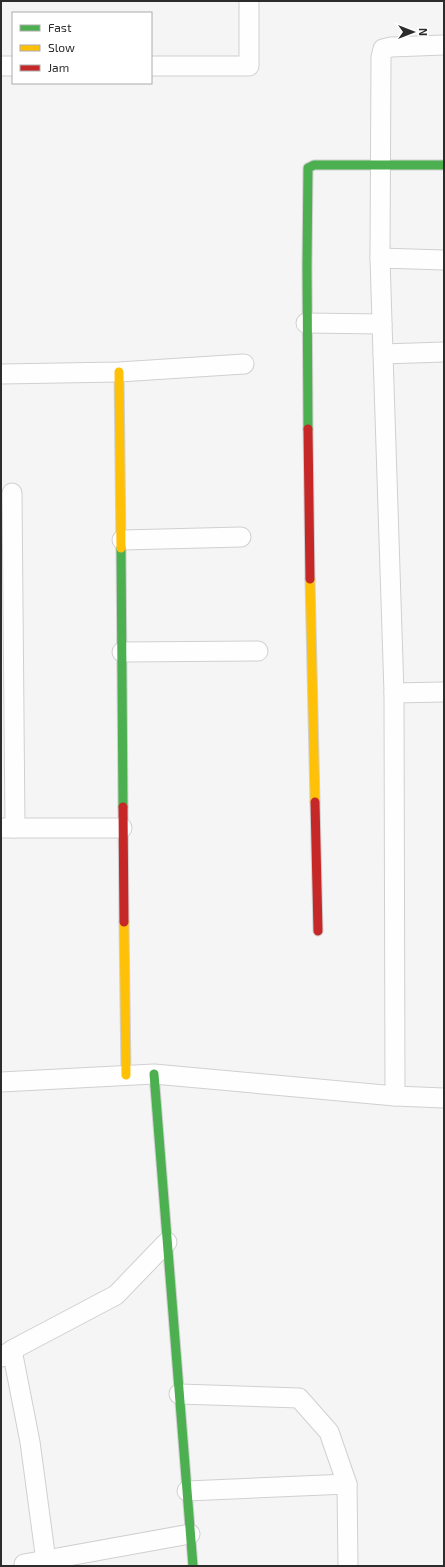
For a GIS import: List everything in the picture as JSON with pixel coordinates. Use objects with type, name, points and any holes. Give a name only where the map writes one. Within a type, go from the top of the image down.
[{"type":"street","points":[[152,66],[249,66],[249,1]]},
{"type":"street","points":[[395,1096],[394,693],[380,258],[381,57],[383,49],[391,47],[444,45]]},
{"type":"street","points":[[1,66],[12,66]]},
{"type":"street","points":[[318,931],[309,532],[306,323],[307,171],[308,168],[314,165],[444,165]]},
{"type":"street","points":[[380,258],[444,260]]},
{"type":"street","points":[[306,323],[382,324]]},
{"type":"street","points":[[382,354],[444,352]]},
{"type":"street","points":[[1,374],[119,372],[244,364]]},
{"type":"street","points":[[119,372],[122,540],[122,828],[126,1076]]},
{"type":"street","points":[[12,493],[8,828],[122,828]]},
{"type":"street","points":[[122,540],[240,538]]},
{"type":"street","points":[[122,652],[258,651]]},
{"type":"street","points":[[394,693],[444,692]]},
{"type":"street","points":[[154,1074],[193,1566]]},
{"type":"street","points":[[1,1082],[154,1074],[395,1096],[444,1098]]},
{"type":"street","points":[[46,1561],[30,1442],[6,1354],[116,1295],[167,1242]]},
{"type":"street","points":[[179,1394],[299,1398],[329,1432],[347,1484],[348,1566]]},
{"type":"street","points":[[187,1491],[347,1484]]},
{"type":"street","points":[[24,1566],[24,1564],[190,1534]]},
{"type":"traffic: fast","points":[[308,429],[308,168],[314,165],[444,165]]},
{"type":"traffic: fast","points":[[121,548],[123,807]]},
{"type":"traffic: fast","points":[[154,1074],[193,1566]]},
{"type":"traffic: slow","points":[[119,372],[121,548]]},
{"type":"traffic: slow","points":[[310,579],[315,802]]},
{"type":"traffic: slow","points":[[124,922],[126,1075]]},
{"type":"traffic: jam","points":[[308,429],[310,579]]},
{"type":"traffic: jam","points":[[315,802],[318,931]]},
{"type":"traffic: jam","points":[[123,807],[124,922]]}]
